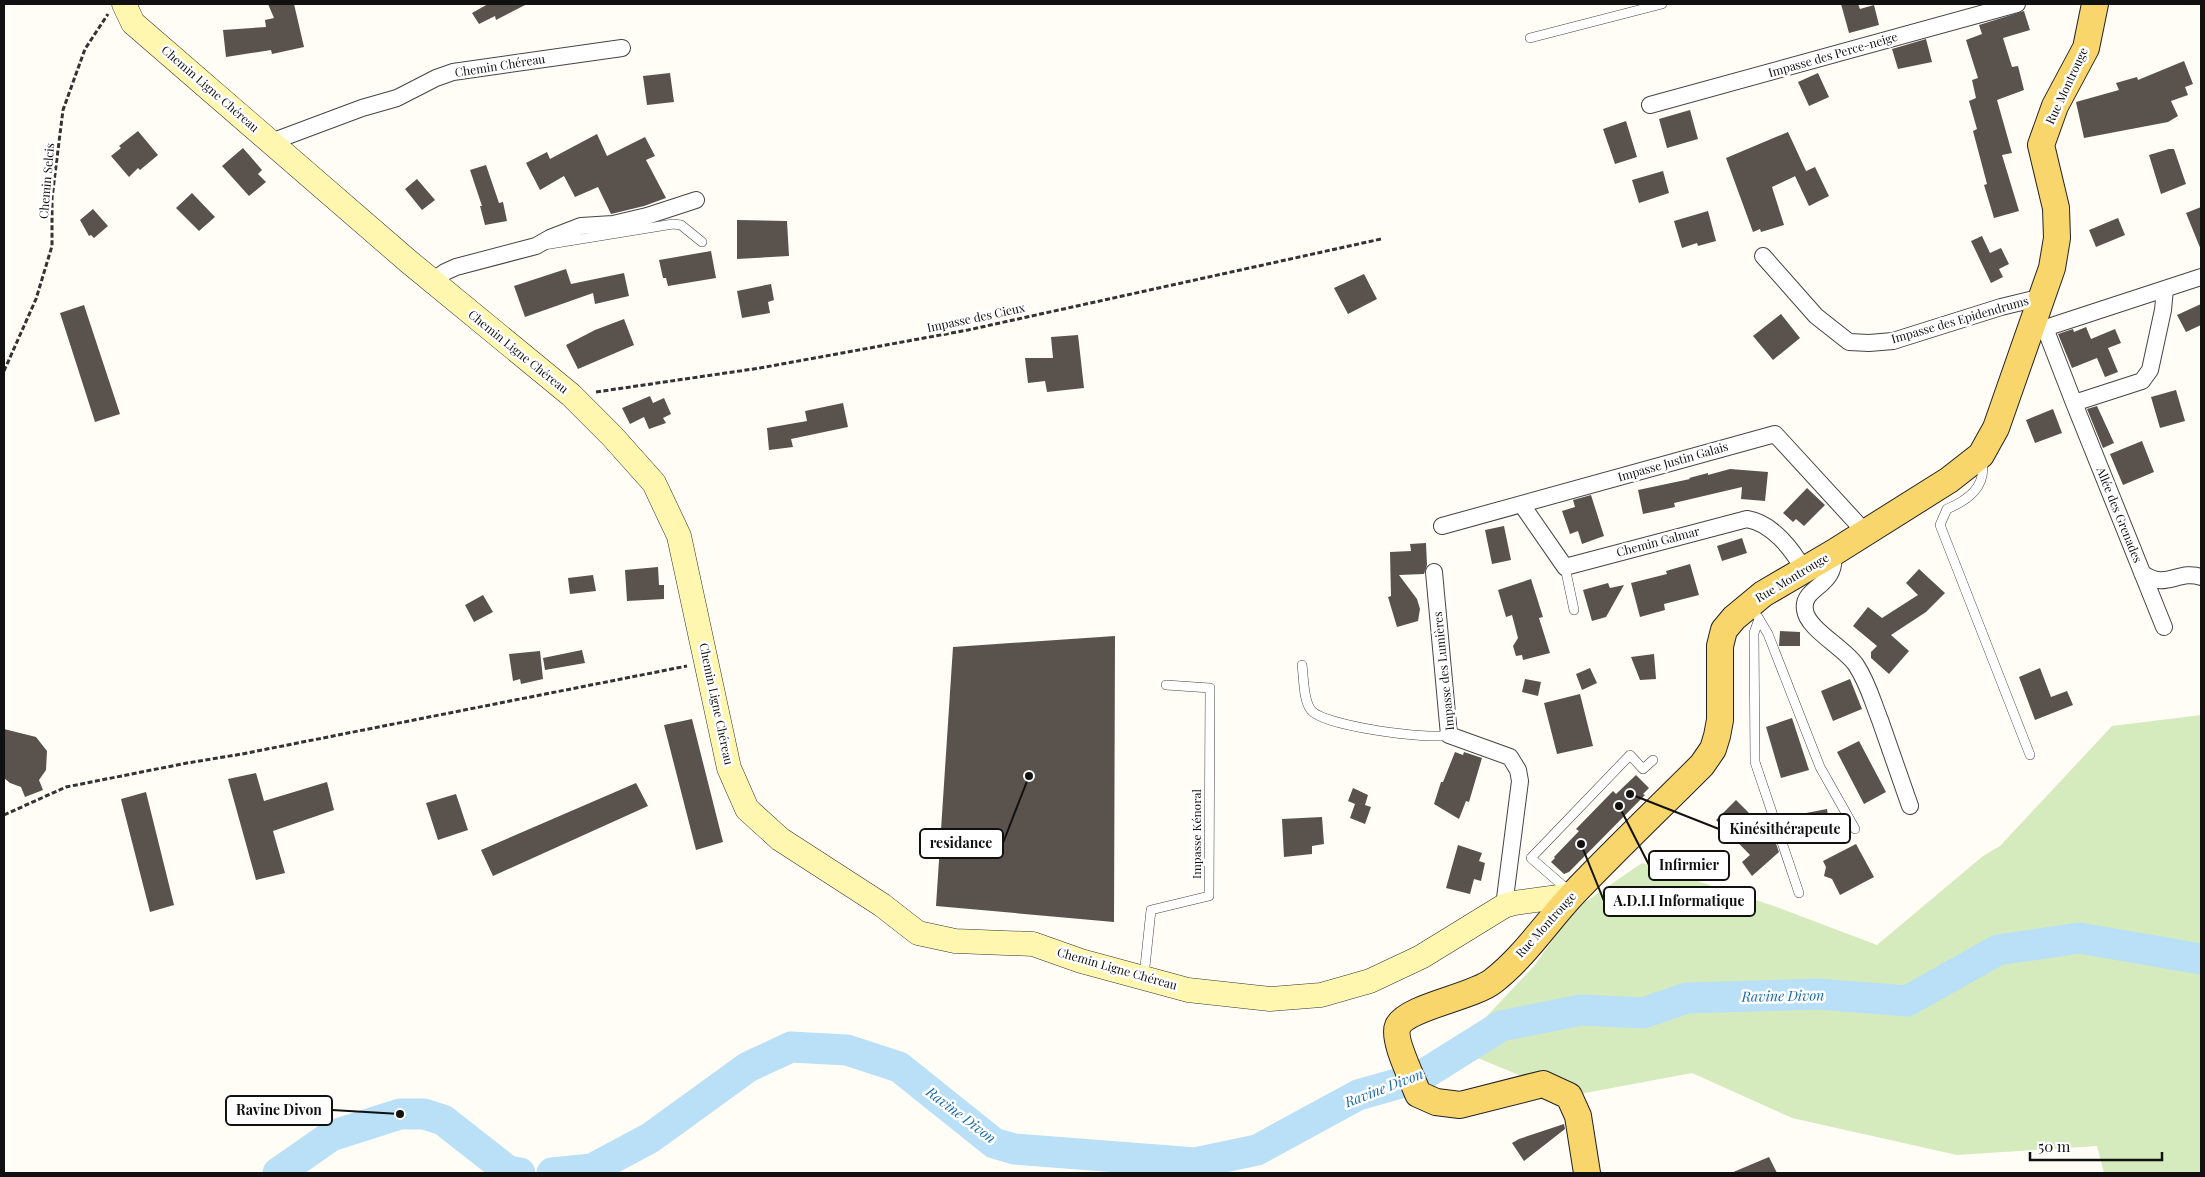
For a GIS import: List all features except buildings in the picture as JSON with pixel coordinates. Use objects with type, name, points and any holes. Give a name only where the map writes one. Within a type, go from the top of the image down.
[{"type":"main road","name":"Rue Montrouge","points":[[1588,1173],[1578,1116],[1569,1096],[1543,1084],[1460,1105],[1436,1102],[1418,1094],[1397,1038],[1398,1026],[1406,1017],[1468,994],[1492,982],[1514,962],[1572,895],[1702,765],[1713,749],[1720,720],[1718,661],[1720,646],[1724,630],[1734,618],[1754,612],[1763,594],[1833,553],[1948,480],[1981,455],[1996,428],[2038,330],[2042,297],[2052,268],[2057,238],[2056,208],[2041,145],[2055,106],[2086,48],[2095,4]]},
{"type":"street","name":"Impasse des Perce-neige","points":[[1650,105],[2017,4]]},
{"type":"street","name":"Chemin Ligne Chéreau","points":[[124,5],[133,23],[433,282],[571,395],[654,482],[679,536],[729,768],[747,809],[780,839],[882,905],[918,933],[955,941],[1033,944],[1081,962],[1188,990],[1228,996],[1270,999],[1321,994],[1370,982],[1421,957],[1504,906],[1572,895]]},
{"type":"street","name":"Chemin Chéreau","points":[[271,142],[362,108],[397,98],[436,78],[453,72],[622,48]]},
{"type":"street","points":[[433,282],[445,272],[456,267],[536,246],[550,238],[581,226],[613,224],[647,216],[696,200]]},
{"type":"street","name":"Impasse des Epidendrums","points":[[1763,256],[1816,316],[1849,342],[1893,341],[2001,307],[2042,297]]},
{"type":"street","points":[[2038,330],[2201,277]]},
{"type":"street","points":[[2074,403],[2142,380],[2150,370],[2163,310],[2165,289]]},
{"type":"street","name":"Allée des Grenades","points":[[2038,330],[2074,403],[2164,627]]},
{"type":"street","name":"Impasse Justin Galais","points":[[1442,526],[1775,434],[1865,532]]},
{"type":"street","points":[[1522,505],[1565,567]]},
{"type":"street","name":"Chemin Galmar","points":[[1565,567],[1747,519],[1756,520],[1787,545],[1804,570]]},
{"type":"street","points":[[1833,553],[1833,570],[1829,577],[1804,603],[1805,612],[1811,623],[1854,661],[1867,681],[1910,806]]},
{"type":"street","name":"Impasse des Lumières","points":[[1434,572],[1448,735],[1510,757],[1518,770],[1520,782],[1504,906]]},
{"type":"street","points":[[2142,573],[2152,580],[2164,581],[2194,575],[2201,578]]},
{"type":"lane","points":[[1530,38],[1662,4]]},
{"type":"lane","points":[[536,246],[562,244],[673,224],[682,225],[702,242]]},
{"type":"lane","points":[[1981,455],[1983,469],[1977,490],[1963,502],[1947,509],[1940,525],[2030,755]]},
{"type":"lane","points":[[1565,567],[1574,610]]},
{"type":"lane","points":[[1754,612],[1768,634],[1820,767],[1855,828]]},
{"type":"lane","points":[[1754,612],[1755,762],[1799,893]]},
{"type":"lane","points":[[1302,665],[1311,710],[1320,718],[1339,724],[1418,735],[1438,737],[1448,735]]},
{"type":"lane","name":"Impasse Kénoral","points":[[1144,979],[1151,910],[1208,896],[1210,688],[1166,685]]},
{"type":"lane","points":[[1572,895],[1530,858],[1630,755],[1643,769],[1653,760]]},
{"type":"path","name":"Chemin Selcis","points":[[4,370],[36,299],[52,246],[52,198],[63,110],[86,49],[108,14],[124,5]]},
{"type":"path","name":"Impasse des Cieux","points":[[571,395],[760,368],[968,330],[1381,239]]},
{"type":"path","points":[[4,815],[66,787],[707,662]]},
{"type":"green space","points":[[2201,715],[2201,1173],[2104,1173],[2097,1146],[1957,1155],[1792,1118],[1692,1073],[1569,1096],[1456,1049],[1534,966],[1575,909],[1642,863],[1774,906],[1877,945],[1983,856],[2000,846],[2112,726]]},
{"type":"waterway","name":"Ravine Divon","points":[[552,1173],[592,1169],[650,1138],[748,1067],[791,1047],[847,1050],[899,1067],[994,1143],[1014,1149],[1195,1163],[1257,1150],[1358,1095],[1418,1078],[1501,1026],[1581,1010],[1643,1013],[1687,998],[1818,994],[1907,1001],[1998,950],[2079,938],[2201,959]]},
{"type":"waterway","name":"Ravine Divon","points":[[278,1173],[331,1136],[400,1114],[424,1114],[443,1120],[508,1171],[520,1173]]},
{"type":"place","name":"residance","points":[[1029,776]]},
{"type":"place","name":"Kinésithérapeute","points":[[1630,794]]},
{"type":"place","name":"Infirmier","points":[[1619,806]]},
{"type":"place","name":"A.D.I.I Informatique","points":[[1581,844]]},
{"type":"place","name":"Ravine Divon","points":[[400,1114]]}]
